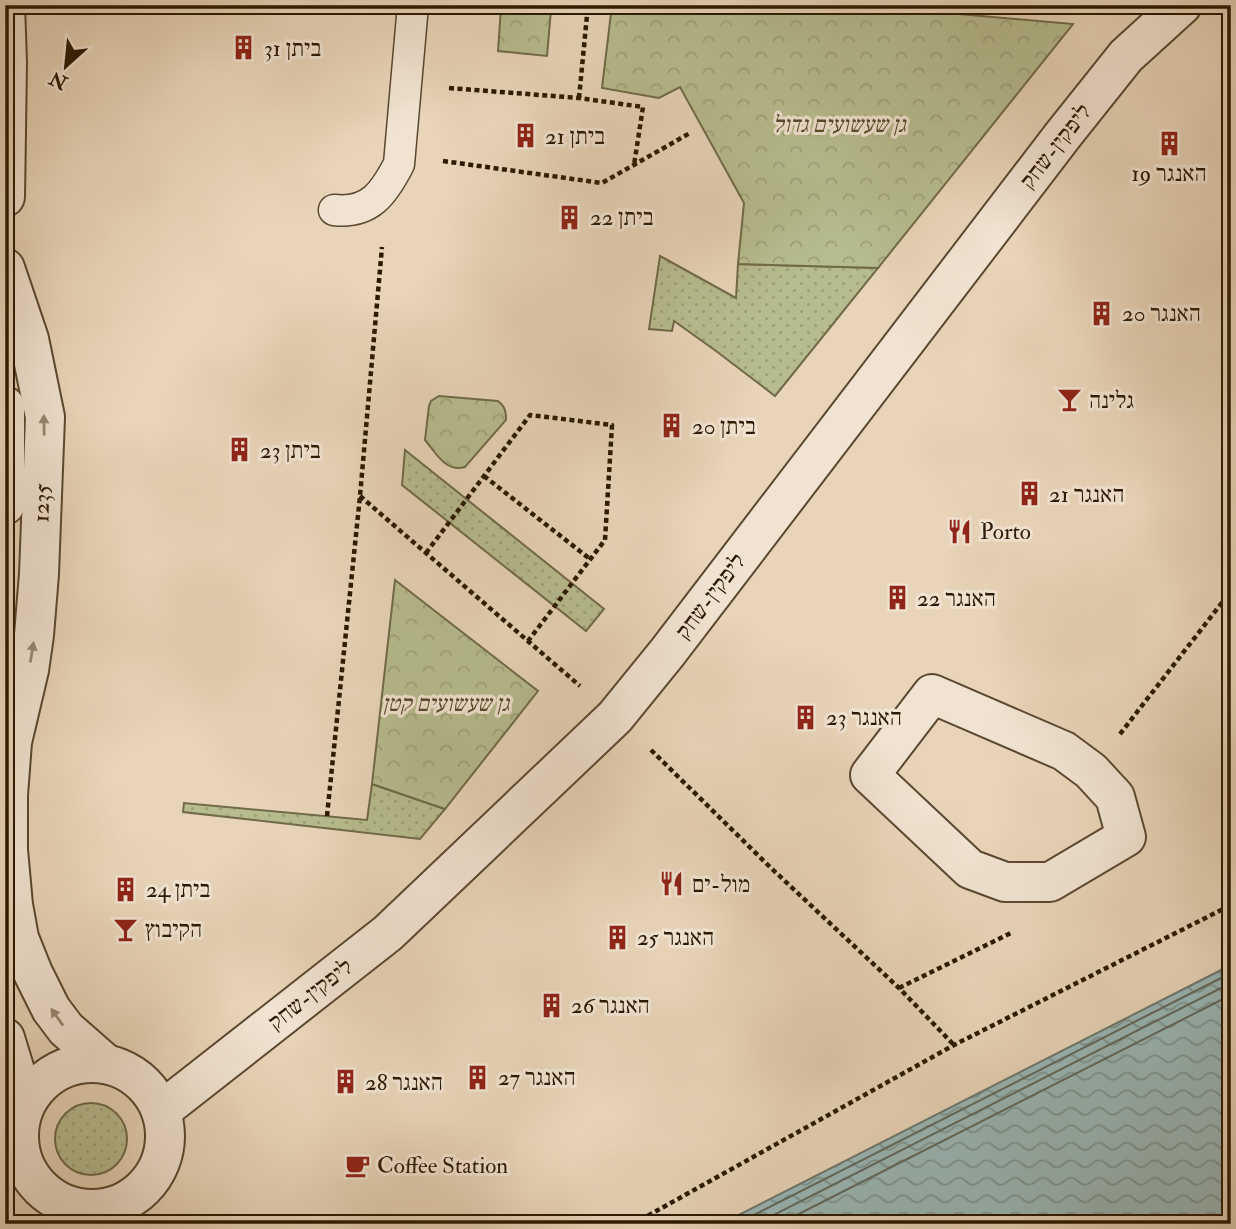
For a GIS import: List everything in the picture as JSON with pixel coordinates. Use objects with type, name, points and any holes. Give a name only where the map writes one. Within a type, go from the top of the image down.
[{"type":"street","points":[[5,5],[5,197]]},
{"type":"street","name":"ליפקין-שחק","points":[[161,1111],[388,933],[615,717],[667,653],[1063,135],[1126,56],[1182,5]]},
{"type":"street","name":"1235","points":[[5,268],[29,339],[45,417],[34,635],[29,670],[8,728],[6,813],[13,905],[19,938],[51,1009],[66,1029],[106,1064]]},
{"type":"street","name":"1235","points":[[5,405],[5,505]]},
{"type":"street","points":[[932,694],[1064,751],[1091,771],[1115,797],[1125,837],[1050,882],[1005,882],[970,869],[870,775],[932,694]]},
{"type":"street","points":[[5,1038],[25,1104]]},
{"type":"street","points":[[82,1063],[106,1064],[126,1070],[142,1082],[155,1098],[161,1111],[166,1140],[162,1160],[151,1180],[136,1194],[116,1205],[96,1209],[74,1207],[54,1199],[15,1166],[19,1125],[25,1104],[39,1084],[58,1069],[82,1063]]},
{"type":"lane","points":[[334,210],[348,211],[369,205],[387,187],[399,164],[413,5]]},
{"type":"path","points":[[579,98],[588,5]]},
{"type":"path","points":[[1223,61],[1231,67]]},
{"type":"path","points":[[443,88],[579,98],[643,107],[634,166]]},
{"type":"path","points":[[432,160],[602,183],[690,134]]},
{"type":"path","points":[[327,816],[360,496],[387,187]]},
{"type":"path","points":[[426,553],[530,415],[612,425],[605,540],[527,641]]},
{"type":"path","points":[[484,477],[590,559]]},
{"type":"path","points":[[360,496],[643,741],[771,868],[899,988],[954,1045]]},
{"type":"path","points":[[632,1224],[954,1045],[1231,905]]},
{"type":"green space","name":"גן שעשועים גדול","points":[[612,5],[857,5],[1073,24],[878,268],[738,264],[744,203],[680,87],[659,98],[602,88]]},
{"type":"green space","points":[[501,7],[551,10],[547,56],[498,51]]},
{"type":"green space","points":[[660,256],[736,298],[738,264],[878,268],[775,396],[674,321],[672,331],[649,329]]},
{"type":"green space","points":[[439,396],[498,401],[505,409],[506,420],[465,467],[447,465],[425,440],[429,406],[431,401]]},
{"type":"green space","points":[[405,450],[604,609],[586,631],[402,485]]},
{"type":"green space","name":"גן שעשועים קטן","points":[[395,580],[538,691],[445,809],[372,784]]},
{"type":"green space","points":[[372,784],[445,809],[420,839],[183,812],[184,803],[367,820]]},
{"type":"green space","points":[[91,1103],[111,1109],[121,1119],[127,1139],[121,1159],[111,1169],[91,1175],[71,1169],[61,1159],[55,1139],[61,1119],[71,1109]]},
{"type":"water","points":[[1231,965],[1231,1224],[721,1224]]},
{"type":"place","name":"ביתן 31","points":[[244,48]]},
{"type":"place","name":"ביתן 21","points":[[525,136]]},
{"type":"place","name":"האנגר 19","points":[[1169,143]]},
{"type":"place","name":"ביתן 22","points":[[570,217]]},
{"type":"place","name":"האנגר 20","points":[[1102,313]]},
{"type":"place","name":"גלינה","points":[[1069,400]]},
{"type":"place","name":"ביתן 20","points":[[672,426]]},
{"type":"place","name":"ביתן 23","points":[[240,450]]},
{"type":"place","name":"האנגר 21","points":[[1029,494]]},
{"type":"place","name":"Porto","points":[[960,531]]},
{"type":"place","name":"האנגר 22","points":[[897,598]]},
{"type":"place","name":"האנגר 23","points":[[806,717]]},
{"type":"place","name":"מול-ים","points":[[672,884]]},
{"type":"place","name":"ביתן 24","points":[[126,889]]},
{"type":"place","name":"הקיבוץ","points":[[125,929]]},
{"type":"place","name":"האנגר 25","points":[[617,937]]},
{"type":"place","name":"האנגר 26","points":[[551,1005]]},
{"type":"place","name":"האנגר 27","points":[[478,1077]]},
{"type":"place","name":"האנגר 28","points":[[345,1082]]},
{"type":"place","name":"Coffee Station","points":[[357,1165]]}]
